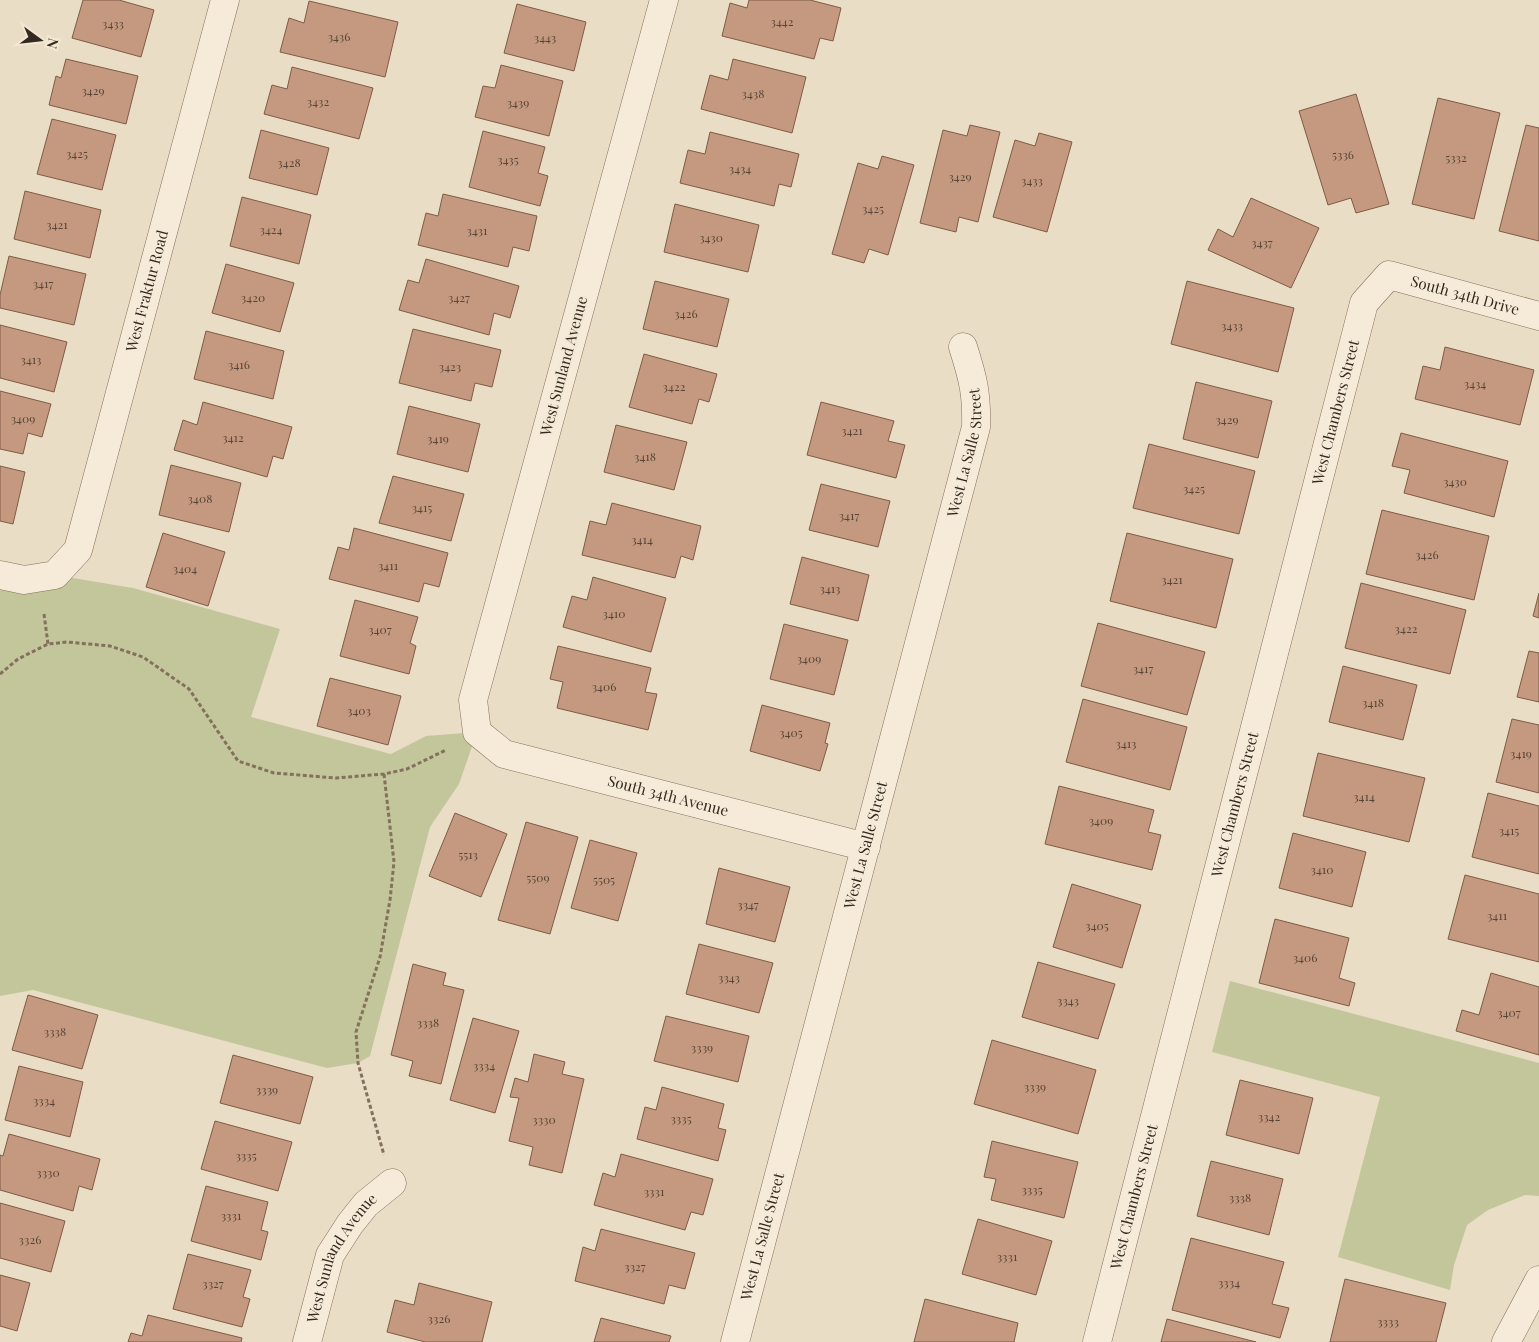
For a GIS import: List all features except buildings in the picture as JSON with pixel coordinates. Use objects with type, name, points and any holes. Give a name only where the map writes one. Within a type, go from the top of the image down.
[{"type":"street","name":"West Fraktur Road","points":[[0,574],[24,580],[55,575],[78,550],[225,0]]},
{"type":"street","name":"West Sunland Avenue","points":[[477,732],[472,700],[664,0]]},
{"type":"street","name":"South 34th Drive","points":[[1389,276],[1539,316]]},
{"type":"street","name":"West Chambers Street","points":[[1097,1342],[1364,303],[1389,276]]},
{"type":"street","name":"West La Salle Street","points":[[735,1342],[976,427],[977,400],[973,377],[963,347]]},
{"type":"street","name":"South 34th Avenue","points":[[477,732],[504,754],[866,847]]},
{"type":"street","name":"West Sunland Avenue","points":[[307,1342],[330,1255],[350,1224],[366,1204],[392,1183]]},
{"type":"street","points":[[1506,1342],[1539,1280]]},
{"type":"path","points":[[44,614],[48,644]]},
{"type":"path","points":[[0,674],[18,660],[48,644],[67,642],[110,646],[143,657],[189,689],[238,761],[274,773],[336,778],[384,774],[407,769],[446,750]]},
{"type":"path","points":[[384,774],[394,862],[390,900],[380,957],[356,1032],[358,1064],[392,1183]]},
{"type":"green space","points":[[0,575],[55,575],[133,588],[280,629],[251,717],[391,754],[426,736],[477,732],[459,784],[430,827],[370,1056],[358,1063],[327,1068],[33,990],[0,996]]},
{"type":"green space","points":[[1230,981],[1539,1063],[1539,1196],[1525,1195],[1488,1210],[1467,1225],[1454,1265],[1450,1290],[1338,1257],[1380,1097],[1212,1052]]}]
